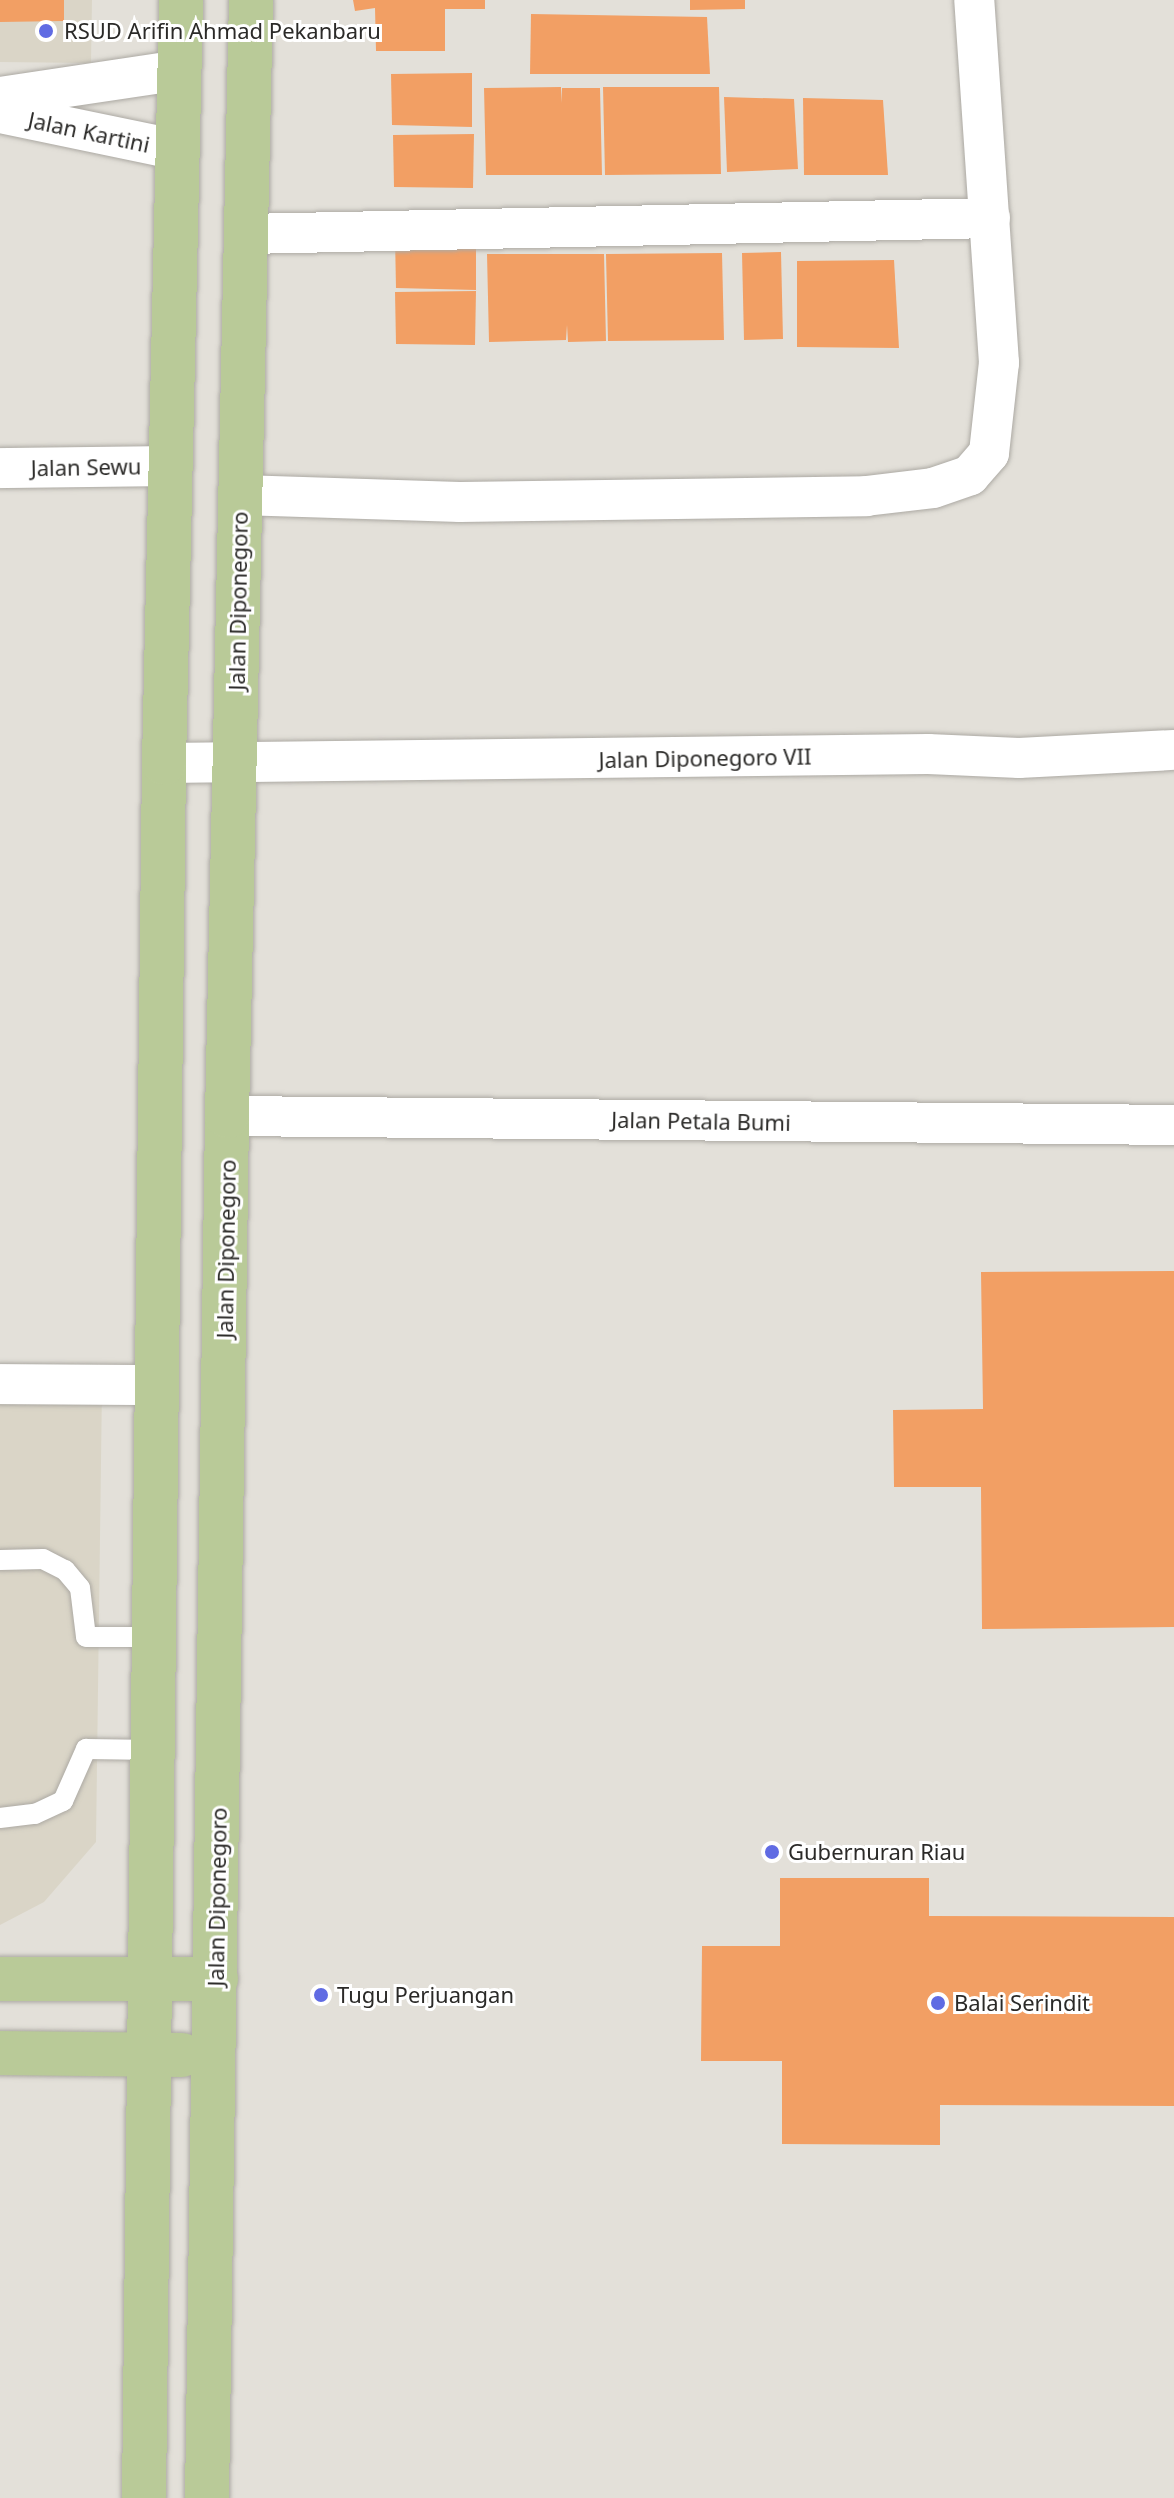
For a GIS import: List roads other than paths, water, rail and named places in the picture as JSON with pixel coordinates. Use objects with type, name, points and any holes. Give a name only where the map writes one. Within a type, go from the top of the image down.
[{"type":"main road","points":[[144,2498],[156,1750],[156,1385],[164,763],[181,0]]},
{"type":"main road","name":"Jalan Diponegoro","points":[[207,2498],[227,1116],[251,0]]},
{"type":"main road","points":[[0,1979],[216,1979]]},
{"type":"main road","points":[[0,2053],[214,2055]]},
{"type":"street","points":[[240,495],[460,502],[866,496],[933,488],[970,475],[989,453],[997,416],[999,363],[974,0]]},
{"type":"street","name":"Jalan Kartini","points":[[0,97],[180,70]]},
{"type":"street","name":"Jalan Kartini","points":[[0,113],[179,150]]},
{"type":"street","points":[[247,234],[990,218]]},
{"type":"street","name":"Jalan Sewu","points":[[0,468],[172,466]]},
{"type":"street","name":"Jalan Diponegoro VII","points":[[164,763],[235,765],[928,754],[1019,758],[1174,750]]},
{"type":"street","name":"Jalan Petala Bumi","points":[[227,1116],[1174,1125]]},
{"type":"street","points":[[0,1384],[156,1385]]},
{"type":"lane","points":[[0,1560],[43,1559],[65,1570],[80,1588],[86,1637],[156,1637]]},
{"type":"lane","points":[[0,1818],[35,1814],[63,1801],[86,1749],[156,1750]]},
{"type":"place","name":"RSUD Arifin Ahmad Pekanbaru","points":[[46,31]]},
{"type":"place","name":"Gubernuran Riau","points":[[772,1852]]},
{"type":"place","name":"Tugu Perjuangan","points":[[321,1995]]},
{"type":"place","name":"Balai Serindit","points":[[938,2003]]}]
